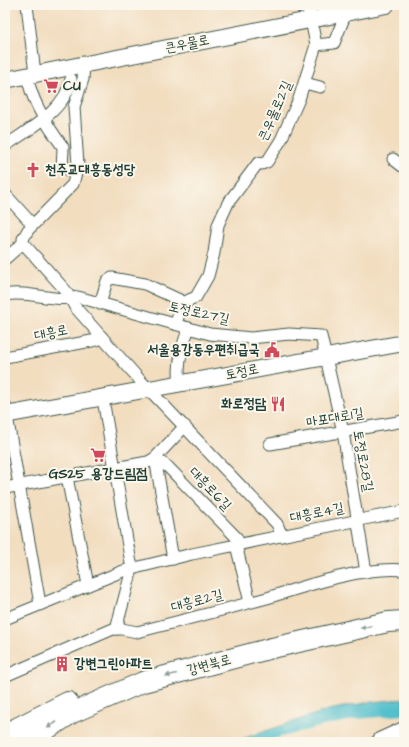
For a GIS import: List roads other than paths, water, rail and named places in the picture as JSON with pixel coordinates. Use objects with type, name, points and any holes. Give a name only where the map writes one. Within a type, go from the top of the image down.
[{"type":"highway","name":"강변북로","points":[[27,742],[72,713],[112,694],[143,682],[272,648],[388,622],[404,621]]},
{"type":"highway","points":[[5,734],[70,701],[94,694],[112,694]]},
{"type":"highway","points":[[382,742],[404,732]]},
{"type":"highway","points":[[392,742],[404,741]]},
{"type":"main road","name":"큰우물로","points":[[5,80],[84,64],[309,12],[386,5]]},
{"type":"main road","name":"토정로","points":[[6,411],[103,399],[326,356],[404,343]]},
{"type":"street","points":[[27,5],[31,75],[28,85],[44,118],[62,147],[62,166],[75,175]]},
{"type":"street","points":[[316,45],[334,43],[344,9]]},
{"type":"street","name":"큰우물로2길","points":[[175,324],[186,303],[196,296],[208,276],[214,254],[218,226],[228,203],[258,163],[262,164],[267,162],[281,140],[305,83],[316,45],[309,12]]},
{"type":"street","points":[[84,64],[83,79],[74,107],[78,165],[73,184],[33,224],[23,239],[24,243],[66,291],[75,307],[102,337],[277,524],[282,536]]},
{"type":"street","points":[[5,146],[44,118],[53,109],[69,89],[71,79]]},
{"type":"street","points":[[305,83],[320,87]]},
{"type":"street","points":[[393,159],[402,166],[404,165]]},
{"type":"street","points":[[5,194],[33,224]]},
{"type":"street","points":[[5,259],[24,243]]},
{"type":"street","points":[[100,304],[107,281],[112,278],[145,284],[186,303]]},
{"type":"street","name":"토정로27길","points":[[5,295],[12,294],[71,299],[78,297],[210,334],[251,338],[289,334],[321,336],[326,356]]},
{"type":"street","points":[[180,384],[178,372],[186,335],[189,328]]},
{"type":"street","name":"대흥로","points":[[5,357],[97,340],[102,337]]},
{"type":"street","name":"토정로28길","points":[[326,356],[344,432],[366,572]]},
{"type":"street","points":[[5,676],[116,629],[132,569],[116,468],[103,399]]},
{"type":"street","name":"토정로","points":[[6,411],[19,486]]},
{"type":"street","name":"마포대로1길","points":[[270,444],[404,421]]},
{"type":"street","points":[[5,488],[148,462],[155,458],[185,426]]},
{"type":"street","points":[[155,458],[173,559]]},
{"type":"street","name":"대흥로6길","points":[[155,458],[168,467],[237,538],[236,545]]},
{"type":"street","points":[[67,477],[88,585]]},
{"type":"street","points":[[19,486],[40,604]]},
{"type":"street","name":"대흥로4길","points":[[5,619],[88,585],[132,569],[236,545],[404,511]]},
{"type":"street","points":[[236,545],[250,602]]},
{"type":"street","name":"대흥로2길","points":[[116,629],[136,632],[366,572],[395,569],[404,570]]},
{"type":"water","points":[[404,699],[404,742],[233,742],[328,710],[370,702]]},
{"type":"place","name":"CU","points":[[51,86]]},
{"type":"place","name":"천주교대흥동성당","points":[[33,170]]},
{"type":"place","name":"서울용강동우편취급국","points":[[272,350]]},
{"type":"place","name":"화로정담","points":[[278,404]]},
{"type":"place","name":"GS25 용강드림점","points":[[98,455]]},
{"type":"place","name":"강변그린아파트","points":[[62,664]]}]
